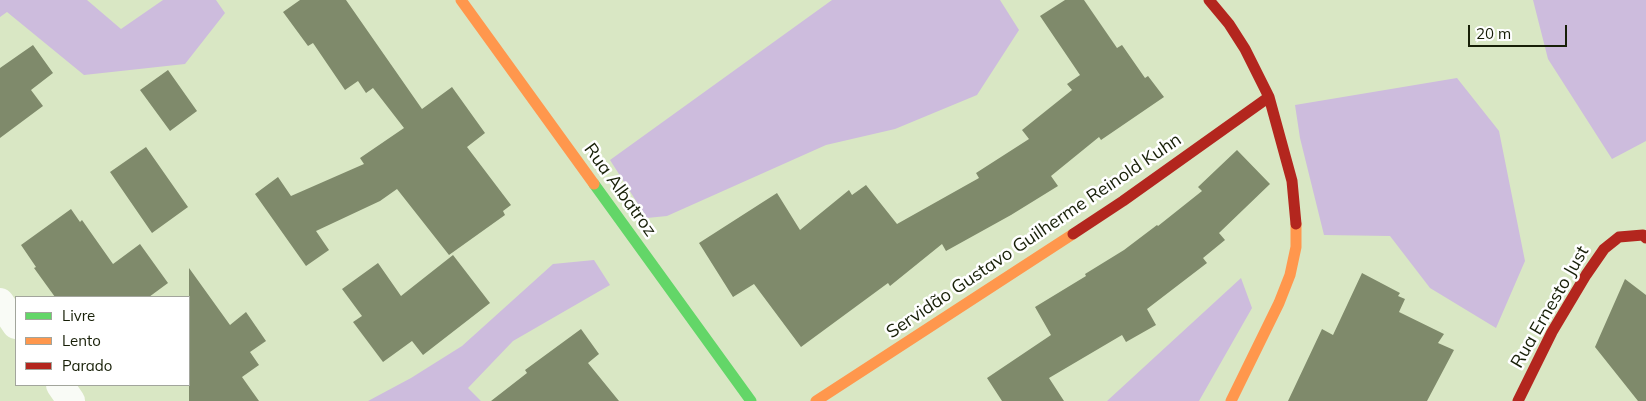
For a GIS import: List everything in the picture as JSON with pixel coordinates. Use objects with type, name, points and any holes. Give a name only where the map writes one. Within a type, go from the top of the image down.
[{"type":"street","name":"Rua Albatroz","points":[[461,0],[750,401]]},
{"type":"street","points":[[1209,0],[1229,24],[1245,49],[1268,97],[1292,181],[1296,218],[1296,247],[1290,275],[1279,303],[1231,401]]},
{"type":"street","name":"Servidão Gustavo Guilherme Reinold Kuhn","points":[[816,401],[1123,201],[1268,97]]},
{"type":"street","name":"Rua Ernesto Just","points":[[1518,401],[1552,332],[1604,249],[1619,237],[1643,235],[1646,238]]},
{"type":"street","points":[[0,302],[15,324]]},
{"type":"street","points":[[61,386],[71,401]]},
{"type":"shaded area","points":[[0,0],[87,0],[121,29],[163,0],[216,0],[225,13],[185,64],[84,75],[7,12],[0,17]]},
{"type":"shaded area","points":[[832,0],[1000,0],[1019,30],[977,95],[895,129],[826,145],[667,216],[647,218],[610,160]]},
{"type":"shaded area","points":[[1533,0],[1646,0],[1646,141],[1612,159],[1548,59]]},
{"type":"shaded area","points":[[1457,78],[1499,131],[1525,261],[1496,328],[1430,288],[1390,236],[1324,235],[1300,138],[1295,105]]},
{"type":"shaded area","points":[[594,260],[610,285],[513,341],[468,388],[481,401],[368,401],[411,378],[462,346],[553,264]]},
{"type":"shaded area","points":[[1241,278],[1252,308],[1199,401],[1107,401]]},
{"type":"building","points":[[300,0],[346,0],[422,109],[452,87],[485,133],[467,147],[511,205],[503,211],[505,215],[449,255],[397,189],[380,201],[316,231],[329,250],[306,266],[255,194],[278,177],[291,196],[364,164],[360,158],[404,128],[373,88],[366,93],[358,81],[345,90],[313,43],[308,46],[283,12]]},
{"type":"building","points":[[1065,0],[1084,0],[1117,48],[1122,45],[1145,78],[1148,76],[1164,97],[1101,140],[1099,137],[1051,176],[1058,186],[946,251],[942,244],[890,286],[888,283],[801,347],[754,284],[733,297],[699,243],[777,193],[800,230],[849,190],[852,195],[866,185],[897,224],[979,178],[976,173],[1029,139],[1022,130],[1072,90],[1067,84],[1080,75],[1040,16]]},
{"type":"building","points":[[33,45],[53,73],[31,90],[43,106],[0,138],[0,68]]},
{"type":"building","points":[[168,70],[197,111],[170,131],[140,90]]},
{"type":"building","points":[[146,147],[188,207],[152,233],[110,172]]},
{"type":"building","points":[[1237,150],[1270,184],[1219,233],[1225,240],[1203,258],[1207,263],[1147,309],[1156,325],[1126,342],[1122,335],[1049,378],[1064,401],[1002,401],[987,378],[1051,335],[1035,307],[1086,276],[1085,274],[1158,226],[1202,191],[1198,187]]},
{"type":"building","points":[[71,209],[80,222],[82,220],[113,264],[140,244],[168,283],[150,296],[54,296],[34,268],[36,267],[21,245]]},
{"type":"building","points":[[453,255],[490,303],[423,355],[412,341],[383,362],[353,322],[362,316],[342,289],[378,263],[401,296]]},
{"type":"building","points":[[189,268],[230,325],[246,312],[266,341],[250,352],[259,365],[242,377],[259,401],[189,401]]},
{"type":"building","points":[[1362,273],[1400,293],[1398,296],[1405,299],[1399,312],[1444,334],[1438,343],[1454,350],[1427,401],[1288,401],[1322,329],[1333,335]]},
{"type":"building","points":[[1625,279],[1646,295],[1646,401],[1638,401],[1595,347]]},
{"type":"building","points":[[581,329],[599,354],[588,363],[619,401],[491,401],[527,373],[525,370]]},
{"type":"traffic: fast","points":[[594,184],[751,401]]},
{"type":"traffic: slow","points":[[461,0],[594,184]]},
{"type":"traffic: slow","points":[[1231,401],[1279,303],[1290,275],[1296,247],[1296,224]]},
{"type":"traffic: slow","points":[[816,401],[1073,234]]},
{"type":"traffic: jam","points":[[1209,0],[1229,24],[1245,49],[1269,97],[1292,181],[1296,224]]},
{"type":"traffic: jam","points":[[1073,234],[1123,201],[1269,97]]},
{"type":"traffic: jam","points":[[1518,401],[1552,332],[1604,249],[1619,237],[1643,235],[1646,238]]}]
